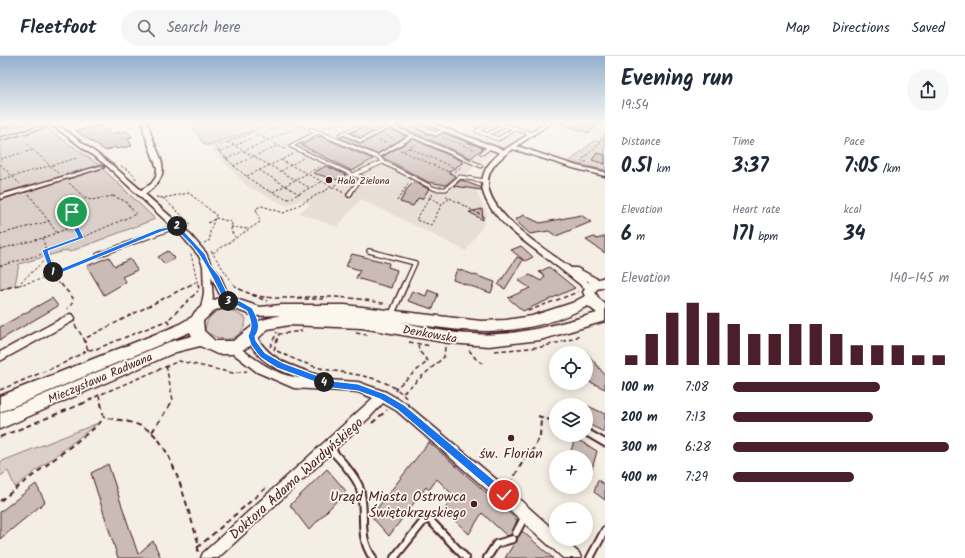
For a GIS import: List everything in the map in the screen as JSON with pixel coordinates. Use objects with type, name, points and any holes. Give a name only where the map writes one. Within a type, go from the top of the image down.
[{"type":"main road","name":"Denkowska","points":[[250,310],[262,312],[314,310],[354,311],[462,327],[504,327],[546,319],[576,306],[593,288]]},
{"type":"main road","points":[[593,288],[605,312]]},
{"type":"main road","points":[[227,301],[237,303],[250,310],[254,318],[253,333],[246,342],[233,348],[217,349],[202,340],[196,330],[196,321],[206,308],[227,301]]},
{"type":"main road","name":"Denkowska","points":[[253,333],[267,324],[284,320],[328,320],[382,325],[455,338],[494,341],[545,335],[605,316]]},
{"type":"main road","name":"Mieczysława Radwana","points":[[0,404],[181,330],[196,321]]},
{"type":"main road","name":"Mieczysława Radwana","points":[[0,421],[174,346],[202,340]]},
{"type":"street","points":[[82,145],[109,165],[177,226],[203,255],[207,266],[216,276],[227,301]]},
{"type":"street","points":[[141,193],[159,177],[160,173],[157,155],[151,145]]},
{"type":"street","points":[[486,145],[505,153]]},
{"type":"street","points":[[593,288],[520,235],[501,217],[491,204],[485,181],[489,168],[514,146],[575,168],[605,174]]},
{"type":"street","points":[[0,197],[102,167]]},
{"type":"street","points":[[206,308],[210,297],[206,277],[207,266]]},
{"type":"street","points":[[0,357],[70,318]]},
{"type":"street","points":[[253,333],[256,348],[263,355],[280,365],[332,385]]},
{"type":"street","points":[[233,348],[276,377],[294,383],[358,387],[389,395],[401,408],[526,514],[574,558]]},
{"type":"street","name":"Doktora Adama Wardyńskiego","points":[[208,558],[329,447],[389,395]]},
{"type":"lane","points":[[350,145],[379,158],[383,162],[435,189],[446,189],[460,177],[485,181]]},
{"type":"lane","points":[[380,155],[396,145]]},
{"type":"lane","points":[[432,145],[481,166]]},
{"type":"lane","points":[[291,146],[362,177],[349,195]]},
{"type":"lane","points":[[482,153],[490,147]]},
{"type":"lane","points":[[353,174],[383,162]]},
{"type":"lane","points":[[98,255],[177,226]]},
{"type":"lane","points":[[368,251],[416,263],[391,316]]},
{"type":"lane","points":[[593,436],[605,443]]},
{"type":"lane","points":[[329,447],[359,485],[361,499],[361,534],[373,558]]},
{"type":"lane","points":[[487,558],[496,544],[514,536],[526,514]]},
{"type":"lane","points":[[394,558],[427,517],[466,558]]},
{"type":"lane","points":[[590,558],[605,530]]},
{"type":"path","points":[[28,145],[85,198],[92,200],[113,196],[125,201],[136,214],[81,238],[45,250]]},
{"type":"path","points":[[219,145],[215,147],[233,166],[273,193],[271,194],[276,197],[290,200],[321,182]]},
{"type":"path","points":[[219,152],[234,145]]},
{"type":"path","points":[[236,145],[310,188]]},
{"type":"path","points":[[226,159],[258,145]]},
{"type":"path","points":[[233,166],[277,145]]},
{"type":"path","points":[[279,145],[284,149],[291,146]]},
{"type":"path","points":[[403,151],[414,145]]},
{"type":"path","points":[[464,145],[482,153]]},
{"type":"path","points":[[587,162],[581,160],[597,145]]},
{"type":"path","points":[[410,148],[457,169]]},
{"type":"path","points":[[0,159],[33,150]]},
{"type":"path","points":[[247,176],[300,150]]},
{"type":"path","points":[[281,171],[310,155]]},
{"type":"path","points":[[0,180],[77,158]]},
{"type":"path","points":[[281,160],[321,182],[349,195]]},
{"type":"path","points":[[457,176],[455,171],[469,161]]},
{"type":"path","points":[[273,193],[328,162]]},
{"type":"path","points":[[0,164],[26,190],[58,233]]},
{"type":"path","points":[[259,170],[299,194]]},
{"type":"path","points":[[213,253],[260,222],[256,208],[262,206],[284,213],[353,174]]},
{"type":"path","points":[[397,201],[410,180],[413,178]]},
{"type":"path","points":[[450,198],[442,204],[431,225],[416,220],[435,189],[485,217]]},
{"type":"path","points":[[165,200],[163,198],[188,193],[216,215],[216,218]]},
{"type":"path","points":[[429,197],[442,204]]},
{"type":"path","points":[[81,238],[71,218],[72,212],[85,198]]},
{"type":"path","points":[[208,222],[216,218],[232,222],[231,227],[235,238]]},
{"type":"path","points":[[204,243],[210,240],[210,231],[216,218]]},
{"type":"path","points":[[0,234],[50,221]]},
{"type":"path","points":[[0,249],[43,238],[74,226]]},
{"type":"path","points":[[231,227],[250,229]]},
{"type":"path","points":[[43,238],[47,258],[54,274]]},
{"type":"path","points":[[0,266],[46,253]]},
{"type":"path","points":[[0,290],[54,274],[98,255]]},
{"type":"path","points":[[20,284],[47,258]]},
{"type":"path","points":[[42,278],[55,280],[66,288],[73,298],[72,304],[65,312],[70,318]]},
{"type":"path","points":[[84,339],[196,282]]},
{"type":"path","points":[[232,282],[238,289],[248,293]]},
{"type":"path","points":[[548,304],[576,294],[579,291],[593,288]]},
{"type":"path","points":[[277,301],[279,297]]},
{"type":"path","points":[[0,390],[62,364],[88,350],[168,320]]},
{"type":"path","points":[[77,329],[84,339],[88,350]]},
{"type":"path","points":[[389,395],[428,361],[427,358],[419,351],[418,344]]},
{"type":"path","points":[[403,392],[444,358],[445,345]]},
{"type":"path","points":[[263,355],[270,347],[295,360],[320,368],[374,379],[396,388]]},
{"type":"path","points":[[469,350],[476,359],[482,363]]},
{"type":"path","points":[[0,437],[90,401],[99,395],[166,366],[183,361],[238,374],[247,371],[254,363]]},
{"type":"path","points":[[152,432],[173,400],[166,366]]},
{"type":"path","points":[[99,395],[104,418]]},
{"type":"path","points":[[538,416],[549,420]]},
{"type":"path","points":[[508,488],[526,456],[532,451],[540,437],[541,417]]},
{"type":"path","points":[[104,418],[117,419],[152,432],[168,456],[198,542],[197,548],[201,558]]},
{"type":"path","points":[[0,501],[97,426],[104,418]]},
{"type":"path","points":[[197,548],[274,481]]},
{"type":"shaded area","points":[[0,145],[71,145],[99,165],[155,219],[69,252],[68,250],[19,264],[15,285],[0,290]]},
{"type":"shaded area","points":[[208,145],[477,145],[493,152],[468,172],[468,183],[476,186],[478,196],[488,215],[485,217],[485,222],[466,251],[361,199],[337,227],[299,213],[310,205],[302,199],[287,206],[247,186]]},
{"type":"shaded area","points":[[490,145],[508,145],[507,146],[499,149]]},
{"type":"shaded area","points":[[589,145],[605,145],[605,170],[569,162]]},
{"type":"shaded area","points":[[228,309],[246,318],[244,327],[239,334],[232,338],[223,339],[205,332],[205,327],[211,316],[218,311]]},
{"type":"shaded area","points":[[98,423],[15,487],[8,471],[0,476],[0,462]]},
{"type":"building","points":[[98,145],[132,146],[116,149],[115,147],[106,151]]},
{"type":"building","points":[[302,145],[342,145],[373,159],[352,171]]},
{"type":"building","points":[[357,145],[391,145],[377,154]]},
{"type":"building","points":[[402,145],[427,145],[464,162],[448,172],[456,176],[446,185],[428,182],[382,157]]},
{"type":"building","points":[[442,145],[476,145],[483,148],[471,158]]},
{"type":"building","points":[[597,153],[605,155],[605,164],[592,160]]},
{"type":"building","name":"Hala Zielona","points":[[326,166],[346,175],[337,180],[313,173]]},
{"type":"building","points":[[461,180],[482,188],[481,190],[454,186]]},
{"type":"building","points":[[414,182],[429,189],[422,199],[418,198],[413,206],[400,202],[407,189]]},
{"type":"building","points":[[482,209],[483,220],[469,212]]},
{"type":"building","points":[[523,215],[540,223],[581,215],[591,222],[556,236],[549,231],[530,234],[515,220]]},
{"type":"building","points":[[605,236],[605,253],[586,240],[594,237],[597,239]]},
{"type":"building","points":[[521,246],[533,257],[525,261],[511,250]]},
{"type":"building","points":[[168,251],[175,258],[165,264],[158,257]]},
{"type":"building","points":[[352,254],[389,263],[388,267],[397,270],[391,288],[356,278],[360,270],[346,266]]},
{"type":"building","points":[[109,257],[115,266],[130,259],[137,270],[122,277],[126,282],[104,295],[87,266]]},
{"type":"building","points":[[517,257],[523,260],[505,289],[498,285]]},
{"type":"building","points":[[549,267],[575,288],[523,311],[508,298],[530,288],[518,280],[530,275],[541,281],[545,276],[539,272]]},
{"type":"building","points":[[457,269],[495,282],[491,293],[453,280]]},
{"type":"building","points":[[428,290],[438,294],[433,309],[408,301],[412,291],[426,296]]},
{"type":"building","points":[[52,298],[58,306],[0,340],[0,327]]},
{"type":"building","points":[[593,360],[605,375],[605,389],[593,383]]},
{"type":"building","points":[[593,408],[605,414],[604,432],[593,426]]},
{"type":"building","name":"Urząd Miasta Ostrowca Świętokrzyskiego","points":[[429,442],[517,520],[512,534],[507,536],[482,513],[469,534],[444,510],[454,496],[437,479],[429,490],[426,487],[389,536],[371,516]]},
{"type":"building","points":[[574,442],[582,442],[597,451],[593,465],[593,450],[571,450]]},
{"type":"building","points":[[108,464],[138,554],[153,541],[161,558],[118,558],[91,473]]},
{"type":"building","points":[[327,469],[346,491],[309,530],[290,505]]},
{"type":"building","points":[[598,480],[605,485],[605,500],[594,492]]},
{"type":"building","points":[[36,484],[45,502],[0,539],[0,512]]},
{"type":"building","points":[[522,531],[553,558],[505,558]]},
{"type":"place","name":"Hala Zielona","points":[[329,180]]},
{"type":"place","name":"św. Florian","points":[[511,438]]},
{"type":"place","name":"Urząd Miasta Ostrowca Świętokrzyskiego","points":[[474,504]]},
{"type":"route","points":[[72,212],[71,218],[81,238],[45,250],[54,274],[98,255],[177,226],[203,255],[207,266],[216,276],[218,285],[227,301],[237,303],[250,310],[255,323],[255,331],[251,336],[253,343],[263,355],[280,365],[332,385],[358,387],[382,396],[401,408],[504,495]]}]
